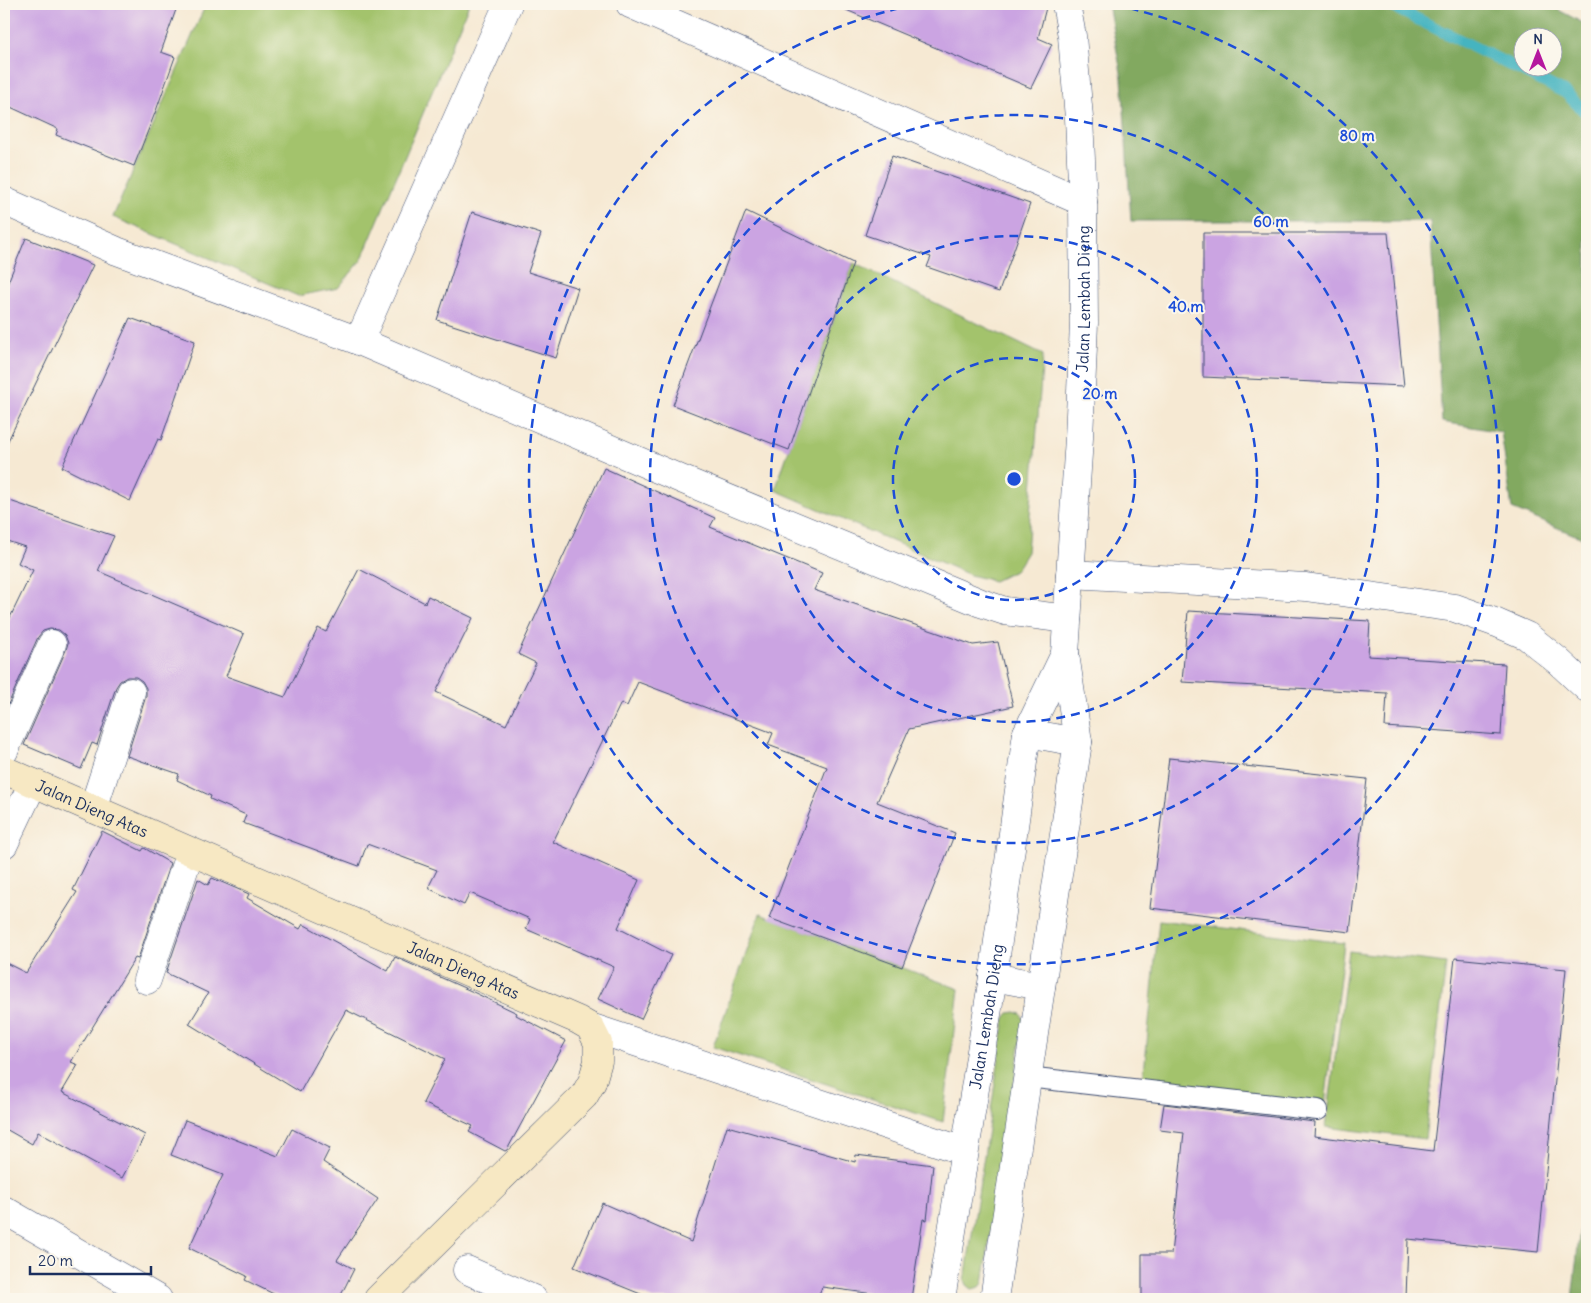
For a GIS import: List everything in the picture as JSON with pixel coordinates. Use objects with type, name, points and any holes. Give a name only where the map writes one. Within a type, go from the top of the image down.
[{"type":"street","points":[[359,341],[508,4]]},
{"type":"street","points":[[630,4],[1083,202]]},
{"type":"street","name":"Jalan Lembah Dieng","points":[[941,1299],[993,977],[1028,734],[1065,654],[1079,438],[1084,323],[1083,202],[1079,118],[1072,36],[1066,4]]},
{"type":"street","points":[[4,201],[117,251],[359,341],[681,479],[981,603],[1005,611],[1067,620]]},
{"type":"street","points":[[1070,574],[1306,587],[1455,608],[1527,636],[1587,688]]},
{"type":"street","points":[[4,751],[52,644]]},
{"type":"street","points":[[994,1299],[1078,742],[1065,654]]},
{"type":"street","points":[[93,808],[131,692]]},
{"type":"street","points":[[1028,734],[1078,742]]},
{"type":"street","name":"Jalan Dieng Atas","points":[[4,770],[578,1020],[590,1027]]},
{"type":"street","points":[[4,844],[33,783]]},
{"type":"street","points":[[147,980],[190,852]]},
{"type":"street","points":[[993,977],[1041,986]]},
{"type":"street","points":[[590,1027],[964,1150]]},
{"type":"street","points":[[378,1299],[584,1096],[592,1082],[598,1061],[598,1043],[590,1027]]},
{"type":"street","points":[[4,1210],[158,1299]]},
{"type":"street","points":[[467,1270],[533,1299]]},
{"type":"lane","points":[[1028,1077],[1318,1110]]},
{"type":"green space","points":[[206,4],[469,4],[361,261],[338,288],[298,296],[113,217]]},
{"type":"green space","points":[[1108,4],[1547,4],[1587,25],[1587,540],[1512,509],[1501,432],[1442,422],[1430,221],[1131,221],[1122,78]]},
{"type":"green space","points":[[853,263],[1043,355],[1027,552],[1015,571],[994,581],[970,575],[775,490]]},
{"type":"green space","points":[[760,914],[959,989],[943,1122],[713,1047]]},
{"type":"green space","points":[[1159,920],[1344,943],[1325,1105],[1143,1083]]},
{"type":"green space","points":[[1349,951],[1446,963],[1425,1139],[1326,1127]]},
{"type":"green space","points":[[1009,1013],[1021,1014],[1024,1020],[983,1283],[980,1287],[972,1289],[965,1280],[1005,1018]]},
{"type":"green space","points":[[1587,1166],[1587,1299],[1572,1299]]},
{"type":"building","points":[[4,4],[178,4],[161,52],[175,57],[134,166],[56,135],[58,129],[4,104]]},
{"type":"building","points":[[832,4],[1047,4],[1038,38],[1052,44],[1031,88]]},
{"type":"building","points":[[892,156],[1030,204],[999,292],[927,267],[931,257],[865,235]]},
{"type":"building","points":[[746,211],[853,263],[789,450],[673,405]]},
{"type":"building","points":[[472,212],[541,234],[528,272],[578,288],[556,358],[437,320]]},
{"type":"building","points":[[1203,233],[1388,233],[1404,386],[1203,377]]},
{"type":"building","points":[[26,238],[93,265],[4,449],[4,292]]},
{"type":"building","points":[[130,318],[195,341],[161,440],[158,439],[130,501],[62,467]]},
{"type":"building","points":[[604,468],[715,518],[710,527],[822,573],[814,590],[973,645],[998,642],[1013,706],[909,729],[877,802],[955,833],[902,967],[769,918],[827,767],[768,745],[773,733],[638,682],[627,706],[621,703],[553,842],[639,880],[618,928],[671,955],[641,1019],[598,999],[614,967],[526,929],[530,919],[470,893],[464,905],[428,888],[437,870],[367,844],[359,866],[243,823],[246,815],[210,799],[211,796],[177,780],[179,774],[127,756],[146,696],[146,688],[142,681],[136,677],[127,677],[120,681],[116,687],[97,745],[92,743],[81,769],[24,745],[66,650],[68,643],[65,635],[59,630],[50,629],[43,631],[38,637],[7,707],[4,706],[4,630],[33,570],[18,563],[25,547],[4,540],[4,499],[114,536],[98,571],[244,634],[226,676],[285,697],[318,628],[326,632],[359,569],[425,603],[428,596],[473,618],[436,692],[506,725],[536,663],[518,654]]},
{"type":"building","points":[[1188,611],[1370,621],[1368,656],[1505,664],[1501,735],[1385,727],[1387,693],[1182,682]]},
{"type":"building","points":[[1169,758],[1367,779],[1350,932],[1150,908]]},
{"type":"building","points":[[102,831],[142,851],[144,848],[170,863],[138,959],[135,958],[71,1062],[78,1065],[62,1092],[145,1135],[122,1178],[38,1132],[32,1144],[4,1128],[4,962],[26,973],[77,892],[73,890]]},
{"type":"building","points":[[212,878],[249,894],[247,898],[300,929],[303,924],[388,971],[395,957],[517,1013],[516,1015],[566,1041],[507,1150],[505,1151],[469,1132],[473,1126],[423,1103],[445,1059],[346,1010],[300,1092],[189,1024],[208,993],[166,973],[198,879],[208,885]]},
{"type":"building","points":[[1455,958],[1566,969],[1538,1252],[1408,1239],[1406,1299],[1142,1299],[1142,1254],[1171,1254],[1184,1133],[1160,1130],[1164,1104],[1315,1122],[1314,1136],[1433,1151]]},
{"type":"building","points":[[185,1120],[278,1156],[292,1129],[330,1148],[323,1162],[378,1199],[337,1260],[354,1269],[339,1299],[284,1299],[245,1280],[247,1276],[189,1248],[223,1175],[171,1155]]},
{"type":"building","points":[[727,1126],[855,1162],[856,1155],[933,1165],[927,1220],[923,1219],[911,1299],[822,1287],[817,1299],[653,1299],[574,1267],[602,1203],[691,1242]]},
{"type":"waterway","points":[[1387,4],[1566,93],[1587,114]]}]
